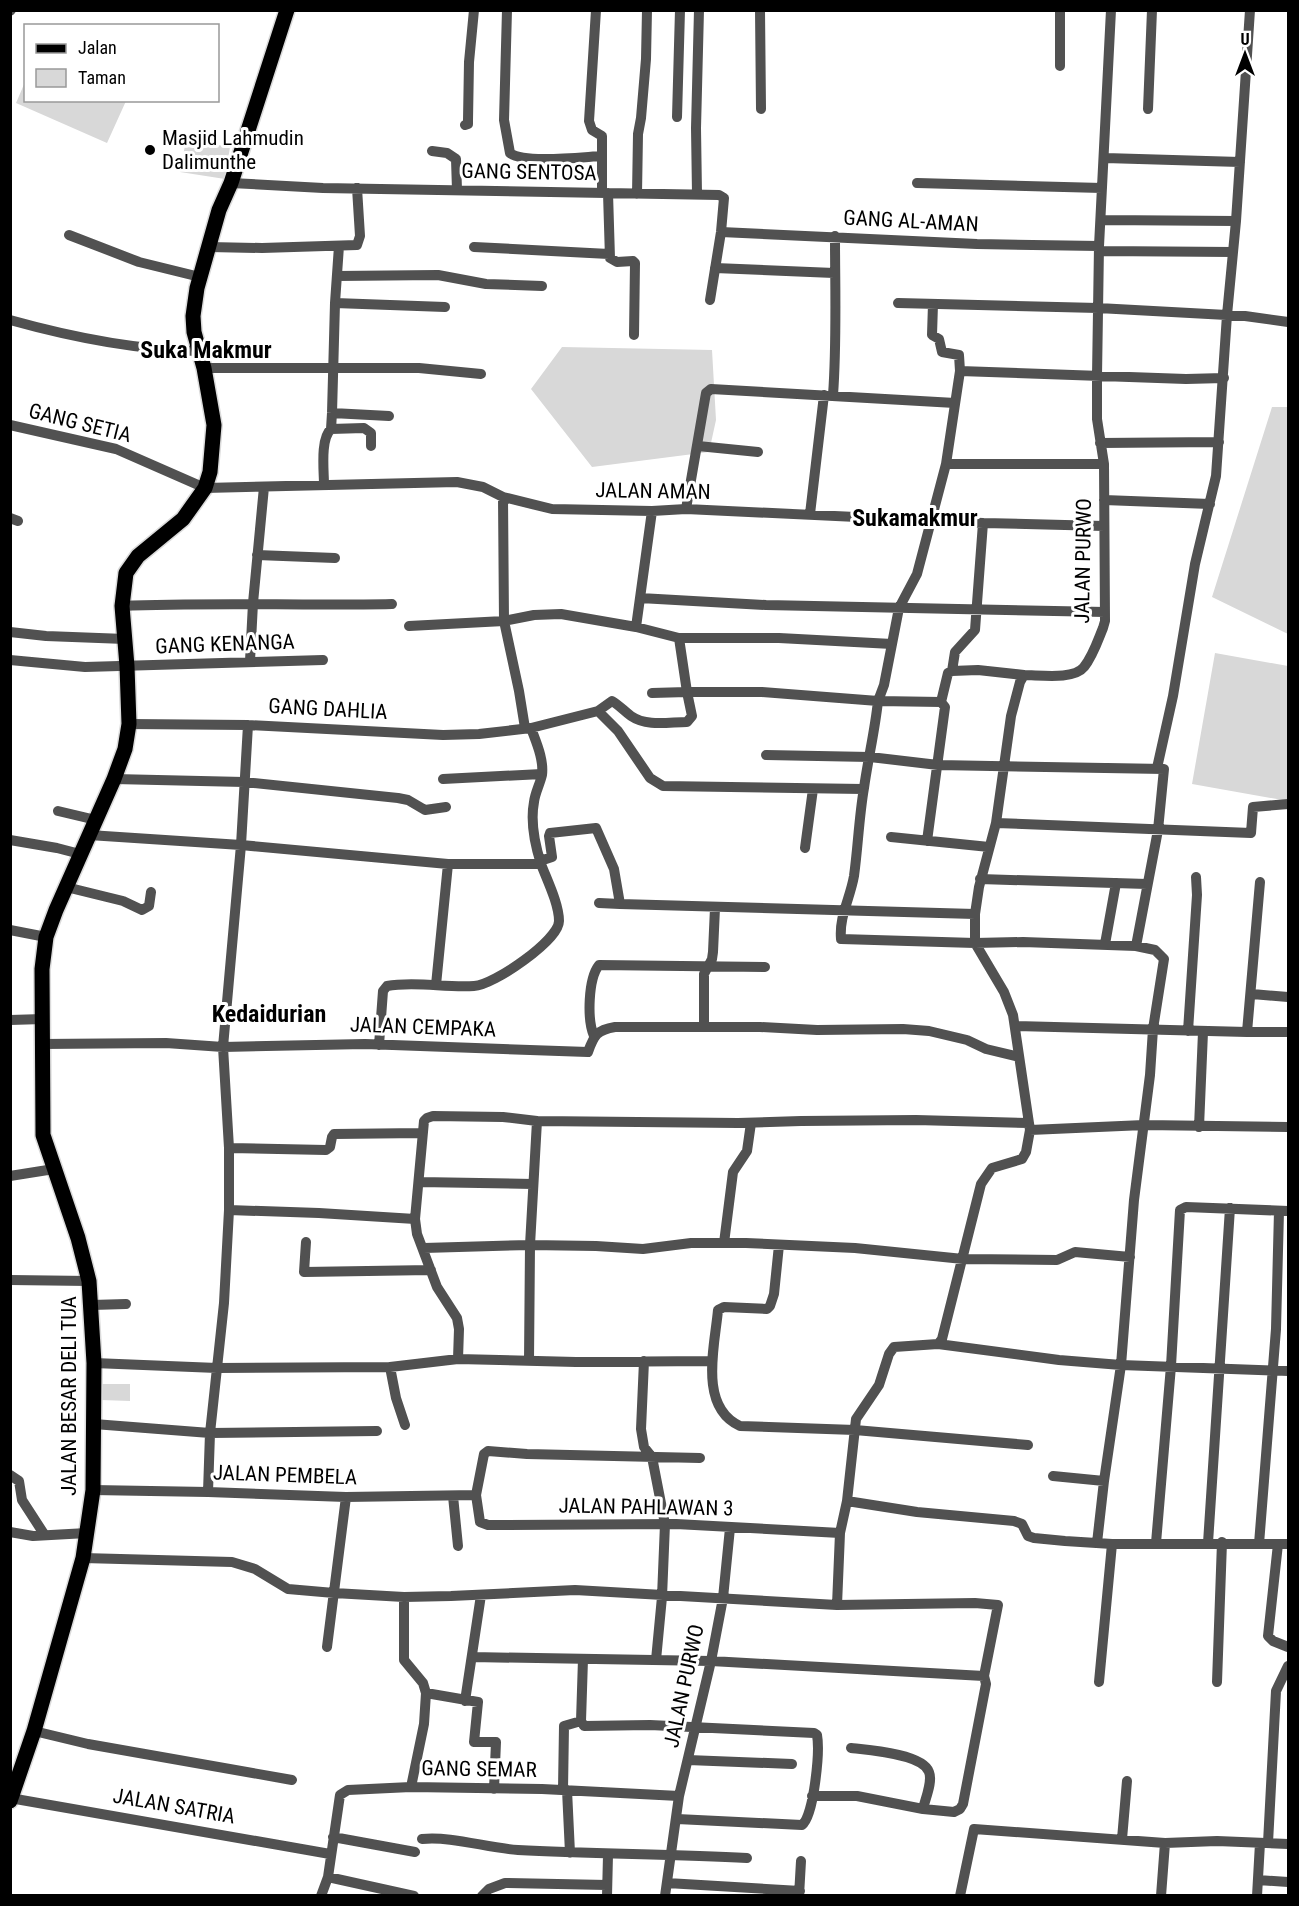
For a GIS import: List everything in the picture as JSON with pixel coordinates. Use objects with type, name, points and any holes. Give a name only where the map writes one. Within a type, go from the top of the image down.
[{"type":"main road","name":"JALAN BESAR DELI TUA","points":[[11,1799],[34,1731],[83,1558],[93,1491],[94,1363],[90,1281],[43,1135],[42,969],[46,937],[125,749],[129,724],[122,606],[124,579],[129,567],[138,556],[183,519],[205,488],[211,463],[214,425],[204,368],[194,332],[193,316],[200,277],[219,210],[231,183],[287,10]]},
{"type":"street","points":[[465,125],[468,123],[469,62],[474,10]]},
{"type":"street","points":[[507,10],[504,120],[510,153],[515,157],[535,159],[602,156]]},
{"type":"street","points":[[596,10],[589,121],[592,130],[602,135],[610,258],[617,262],[634,261],[634,335]]},
{"type":"street","points":[[638,194],[638,134],[646,59],[647,10]]},
{"type":"street","points":[[677,117],[680,10]]},
{"type":"street","points":[[697,194],[699,10]]},
{"type":"street","points":[[760,10],[761,109]]},
{"type":"street","points":[[1060,10],[1060,66]]},
{"type":"street","name":"JALAN PURWO","points":[[1024,675],[1068,675],[1078,672],[1084,667],[1103,628],[1106,612],[1104,464],[1097,419],[1097,376],[1099,248],[1111,10]]},
{"type":"street","points":[[1148,109],[1152,10]]},
{"type":"street","points":[[1136,946],[1158,830],[1161,769],[1195,564],[1216,476],[1250,10]]},
{"type":"street","points":[[432,151],[447,153],[456,159],[456,190]]},
{"type":"street","points":[[1105,158],[1240,162]]},
{"type":"street","name":"GANG SENTOSA","points":[[231,183],[357,188],[719,195],[723,198],[721,232],[710,300]]},
{"type":"street","points":[[917,183],[1102,188]]},
{"type":"street","points":[[209,247],[354,245],[359,243],[357,188]]},
{"type":"street","points":[[1101,220],[1236,221]]},
{"type":"street","name":"GANG AL-AMAN","points":[[721,232],[977,244],[1233,252]]},
{"type":"street","points":[[69,235],[139,262],[200,277]]},
{"type":"street","points":[[810,514],[837,318],[834,273],[835,236]]},
{"type":"street","points":[[324,485],[325,437],[331,429],[339,246]]},
{"type":"street","points":[[474,247],[609,254]]},
{"type":"street","points":[[715,268],[834,273]]},
{"type":"street","points":[[337,276],[438,275],[486,284],[542,286]]},
{"type":"street","points":[[335,303],[445,307]]},
{"type":"street","points":[[898,303],[1098,308],[1227,315],[1288,322]]},
{"type":"street","points":[[933,304],[932,335],[939,339],[942,352],[959,354],[960,371],[956,403],[946,464],[917,574],[899,608],[884,685],[878,700],[863,789],[851,893],[842,912],[840,938],[842,940],[1136,946],[1155,950],[1164,959],[1153,1029],[1134,1200],[1121,1365],[1097,1543]]},
{"type":"street","points":[[10,320],[53,332],[152,349],[198,351]]},
{"type":"street","points":[[204,368],[419,368],[481,374]]},
{"type":"street","points":[[960,371],[1186,379],[1224,378]]},
{"type":"street","points":[[686,509],[706,393],[711,389],[956,403]]},
{"type":"street","points":[[332,413],[389,416]]},
{"type":"street","name":"GANG SETIA","points":[[10,425],[116,448],[205,488]]},
{"type":"street","points":[[331,429],[364,428],[371,433],[372,446]]},
{"type":"street","points":[[1100,443],[1219,442]]},
{"type":"street","points":[[698,446],[758,452]]},
{"type":"street","points":[[946,464],[1104,464]]},
{"type":"street","name":"JALAN AMAN","points":[[205,488],[457,482],[483,487],[503,497],[552,509],[652,511],[686,509],[983,523],[1104,526]]},
{"type":"street","points":[[250,662],[264,488]]},
{"type":"street","points":[[380,1045],[381,1010],[385,987],[390,985],[476,986],[497,980],[549,938],[557,928],[559,921],[541,863],[532,815],[542,774],[539,754],[528,728],[504,621],[503,497]]},
{"type":"street","points":[[1104,500],[1210,504]]},
{"type":"street","points":[[636,627],[652,511]]},
{"type":"street","points":[[952,671],[955,652],[974,633],[978,608],[983,523]]},
{"type":"street","points":[[257,555],[335,558]]},
{"type":"street","points":[[640,598],[766,605],[1106,612]]},
{"type":"street","points":[[122,606],[253,603],[320,606],[392,604]]},
{"type":"street","points":[[409,626],[504,621],[534,615],[561,614],[636,627],[679,638],[779,638],[892,644]]},
{"type":"street","points":[[10,632],[124,639]]},
{"type":"street","points":[[679,638],[687,692]]},
{"type":"street","name":"GANG KENANGA","points":[[10,660],[86,667],[323,660]]},
{"type":"street","points":[[927,841],[945,707],[941,702],[948,673],[978,670],[1024,675],[1011,716],[996,823],[980,879],[975,914],[975,943],[1011,1008],[1030,1126],[1026,1152],[1022,1159],[992,1168],[981,1184],[942,1339],[938,1344]]},
{"type":"street","name":"GANG DAHLIA","points":[[129,724],[248,725],[443,735],[479,734],[528,728],[598,711],[612,701],[624,708],[629,715],[645,723],[687,722],[692,716],[687,692]]},
{"type":"street","points":[[652,693],[762,692],[941,702]]},
{"type":"street","points":[[598,711],[618,731],[650,778],[663,786],[863,789]]},
{"type":"street","points":[[208,1492],[210,1433],[224,1303],[229,1210],[229,1148],[223,1047],[241,845],[248,725]]},
{"type":"street","points":[[766,755],[870,757],[938,765],[1161,769]]},
{"type":"street","points":[[443,779],[542,774]]},
{"type":"street","points":[[114,779],[244,782],[398,798],[411,801],[425,810],[446,807]]},
{"type":"street","points":[[805,848],[813,789]]},
{"type":"street","points":[[996,823],[1251,833],[1253,807],[1288,804]]},
{"type":"street","points":[[58,811],[96,820]]},
{"type":"street","points":[[89,835],[241,845],[448,864],[541,863],[552,857],[550,833],[597,828],[614,869],[620,904]]},
{"type":"street","points":[[891,837],[989,847]]},
{"type":"street","points":[[10,840],[81,854]]},
{"type":"street","points":[[436,985],[448,864]]},
{"type":"street","points":[[1188,1031],[1197,895],[1196,877]]},
{"type":"street","points":[[980,879],[1147,884]]},
{"type":"street","points":[[1247,1032],[1260,882]]},
{"type":"street","points":[[1105,944],[1116,883]]},
{"type":"street","points":[[66,887],[123,901],[142,910],[149,906],[151,892]]},
{"type":"street","points":[[599,903],[842,912],[975,914]]},
{"type":"street","points":[[704,1026],[704,974],[714,951],[715,908]]},
{"type":"street","points":[[10,930],[46,937]]},
{"type":"street","points":[[765,967],[599,965],[595,971],[589,1000],[590,1024],[594,1036],[615,1027],[903,1029],[929,1031],[967,1040],[1019,1057]]},
{"type":"street","points":[[1252,994],[1288,997]]},
{"type":"street","points":[[10,1020],[43,1019]]},
{"type":"street","points":[[1014,1026],[1203,1032],[1288,1032]]},
{"type":"street","points":[[1199,1127],[1203,1032]]},
{"type":"street","name":"JALAN CEMPAKA","points":[[41,1044],[166,1043],[223,1047],[348,1043],[588,1052],[594,1036]]},
{"type":"street","points":[[458,1359],[457,1318],[442,1298],[417,1234],[415,1219],[424,1121],[433,1116],[503,1117],[537,1121],[751,1123],[841,1120],[1030,1126],[1288,1127]]},
{"type":"street","points":[[529,1361],[530,1245],[537,1121]]},
{"type":"street","points":[[723,1243],[733,1172],[747,1151],[751,1123]]},
{"type":"street","points":[[229,1148],[326,1150],[329,1149],[334,1134],[422,1133]]},
{"type":"street","points":[[10,1176],[54,1169]]},
{"type":"street","points":[[418,1182],[533,1184]]},
{"type":"street","points":[[1156,1543],[1171,1366],[1180,1210],[1186,1207],[1284,1211],[1259,1544]]},
{"type":"street","points":[[1208,1543],[1230,1208]]},
{"type":"street","points":[[229,1210],[415,1219]]},
{"type":"street","points":[[306,1242],[304,1272],[431,1270]]},
{"type":"street","points":[[423,1248],[530,1245],[643,1249],[691,1243],[723,1243],[855,1248],[963,1259],[1057,1260],[1075,1252],[1130,1257]]},
{"type":"street","points":[[779,1245],[772,1304],[767,1309],[719,1308],[711,1361],[716,1398],[723,1413],[733,1423],[740,1426],[855,1430],[1028,1445]]},
{"type":"street","points":[[10,1280],[90,1281]]},
{"type":"street","points":[[92,1305],[126,1304]]},
{"type":"street","points":[[837,1605],[840,1533],[847,1501],[858,1413],[879,1385],[889,1354],[894,1347],[938,1344],[1059,1360],[1121,1365],[1288,1371]]},
{"type":"street","points":[[94,1363],[217,1368],[390,1367],[458,1359],[711,1361]]},
{"type":"street","points":[[644,1361],[641,1429],[644,1447],[652,1458],[665,1524],[662,1597],[656,1660]]},
{"type":"street","points":[[390,1367],[396,1398],[405,1425]]},
{"type":"street","points":[[94,1424],[210,1433],[377,1431]]},
{"type":"street","points":[[476,1495],[484,1454],[488,1451],[700,1458]]},
{"type":"street","points":[[10,1475],[19,1481],[22,1500],[44,1534]]},
{"type":"street","points":[[1053,1476],[1104,1481]]},
{"type":"street","name":"JALAN PEMBELA","points":[[93,1491],[346,1497],[476,1495]]},
{"type":"street","name":"JALAN PAHLAWAN 3","points":[[476,1495],[480,1522],[483,1525],[665,1524],[840,1533]]},
{"type":"street","points":[[453,1496],[458,1546]]},
{"type":"street","points":[[327,1647],[346,1497]]},
{"type":"street","points":[[847,1501],[917,1512],[1014,1521],[1022,1524],[1028,1536],[1034,1538],[1112,1544],[1222,1542],[1283,1544],[1268,1636],[1270,1640],[1288,1647]]},
{"type":"street","name":"JALAN PURWO","points":[[665,1896],[679,1796],[711,1661],[723,1598],[730,1528]]},
{"type":"street","points":[[10,1532],[22,1535],[87,1533]]},
{"type":"street","points":[[1216,1682],[1222,1542]]},
{"type":"street","points":[[1099,1682],[1112,1544]]},
{"type":"street","points":[[83,1558],[232,1562],[255,1569],[288,1589],[404,1597],[575,1590],[662,1597],[837,1605],[975,1603],[998,1605],[984,1676],[986,1684],[962,1807],[954,1812],[922,1809],[857,1796],[812,1796]]},
{"type":"street","points":[[465,1701],[481,1595]]},
{"type":"street","points":[[404,1597],[404,1660],[423,1683],[426,1693],[424,1724],[411,1787]]},
{"type":"street","points":[[472,1657],[711,1661],[984,1676]]},
{"type":"street","points":[[583,1659],[581,1722],[586,1727],[650,1725],[816,1734],[818,1740],[812,1796],[806,1821],[799,1826],[677,1819]]},
{"type":"street","points":[[1257,1896],[1264,1843],[1276,1691],[1288,1666]]},
{"type":"street","points":[[426,1693],[478,1702],[474,1742],[496,1742],[494,1789]]},
{"type":"street","points":[[570,1853],[565,1790],[564,1726],[581,1722]]},
{"type":"street","points":[[34,1731],[88,1744],[292,1780]]},
{"type":"street","points":[[851,1748],[895,1755],[922,1763],[929,1770],[930,1776],[922,1809]]},
{"type":"street","points":[[688,1760],[792,1764]]},
{"type":"street","points":[[1122,1839],[1127,1781]]},
{"type":"street","name":"GANG SEMAR","points":[[321,1896],[328,1877],[342,1792],[352,1789],[411,1787],[565,1790],[679,1796]]},
{"type":"street","name":"JALAN SATRIA","points":[[11,1799],[330,1854]]},
{"type":"street","points":[[960,1896],[974,1829],[1165,1843],[1217,1841],[1288,1844]]},
{"type":"street","points":[[333,1837],[415,1852]]},
{"type":"street","points":[[422,1839],[513,1850],[747,1858]]},
{"type":"street","points":[[1161,1896],[1165,1843]]},
{"type":"street","points":[[482,1896],[489,1888],[505,1883],[607,1890],[608,1855]]},
{"type":"street","points":[[667,1883],[799,1894],[801,1861]]},
{"type":"street","points":[[328,1877],[414,1896]]},
{"type":"street","points":[[1258,1880],[1288,1882]]},
{"type":"green space","points":[[24,84],[24,102],[126,102],[107,143],[16,103]]},
{"type":"green space","points":[[186,140],[230,147],[225,179],[180,172]]},
{"type":"green space","points":[[562,347],[712,350],[716,420],[709,452],[592,467],[531,389]]},
{"type":"green space","points":[[1272,407],[1288,407],[1288,634],[1212,597]]},
{"type":"green space","points":[[1215,653],[1288,666],[1288,801],[1192,784]]},
{"type":"green space","points":[[101,1384],[130,1384],[130,1401],[101,1400]]},
{"type":"place","name":"Masjid Lahmudin Dalimunthe","points":[[150,150]]},
{"type":"district","name":"Suka Makmur","points":[[206,350]]},
{"type":"district","name":"Sukamakmur","points":[[915,518]]},
{"type":"district","name":"Kedaidurian","points":[[269,1014]]}]
